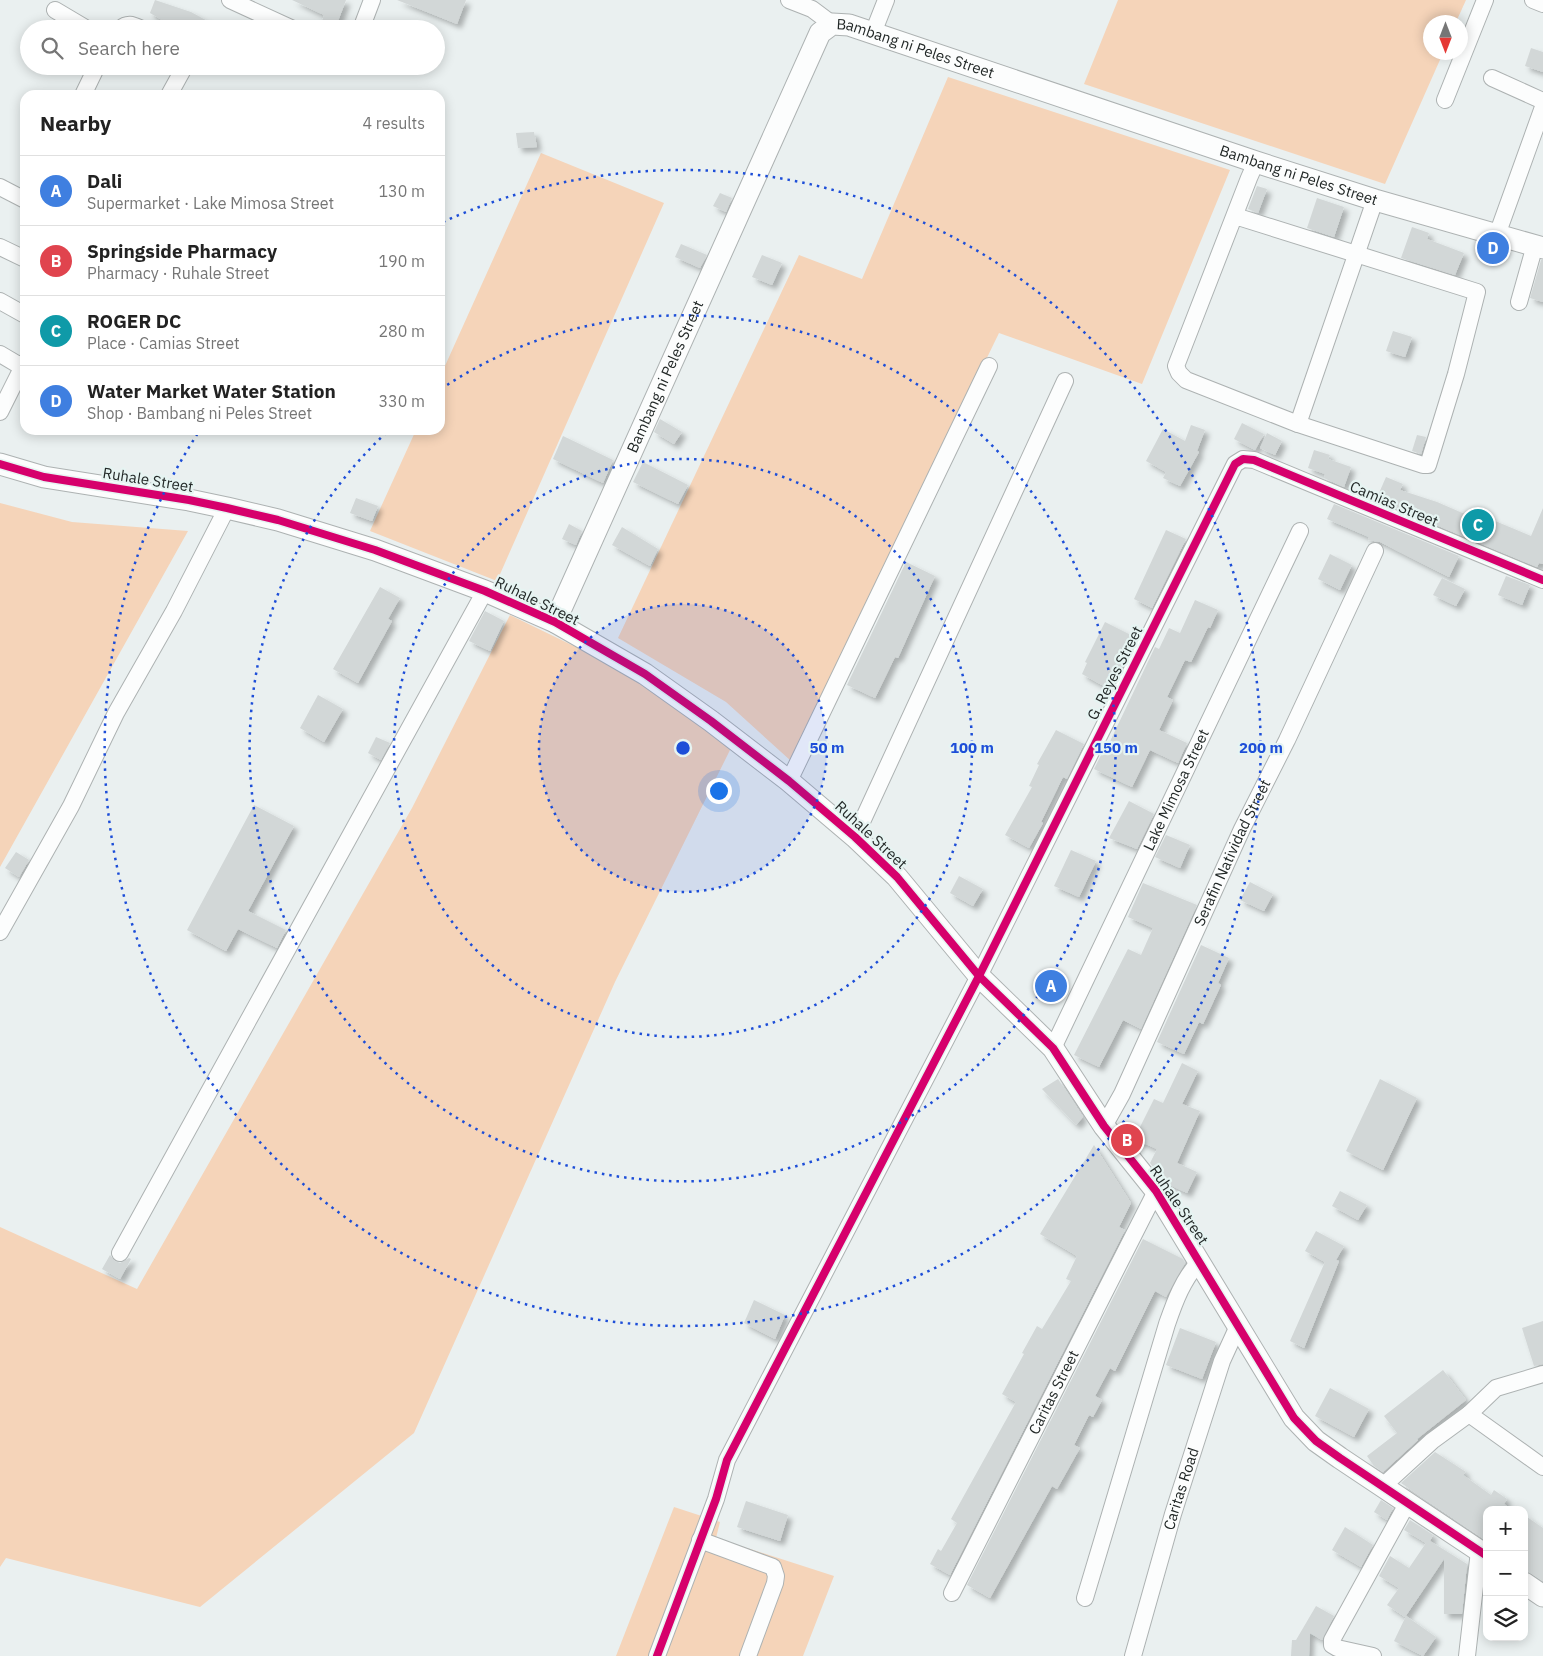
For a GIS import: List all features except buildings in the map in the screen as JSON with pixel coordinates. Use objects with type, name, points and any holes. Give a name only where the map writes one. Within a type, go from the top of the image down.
[{"type":"street","points":[[230,0],[274,20]]},
{"type":"street","points":[[365,20],[372,0]]},
{"type":"street","points":[[789,0],[812,9],[832,24]]},
{"type":"street","points":[[873,33],[886,0]]},
{"type":"street","points":[[1445,100],[1485,0]]},
{"type":"street","points":[[1533,0],[1543,4]]},
{"type":"street","points":[[55,10],[72,20]]},
{"type":"street","name":"Bambang ni Peles Street","points":[[555,622],[820,33],[832,24],[849,25],[1256,162],[1375,200],[1539,246]]},
{"type":"street","points":[[86,90],[93,75]]},
{"type":"street","points":[[172,90],[180,75]]},
{"type":"street","points":[[1492,78],[1543,101]]},
{"type":"street","points":[[1497,235],[1543,107]]},
{"type":"street","points":[[1235,216],[1477,292],[1430,461],[1423,466],[1298,424],[1186,380],[1178,374],[1176,366],[1256,162]]},
{"type":"street","points":[[0,187],[20,197]]},
{"type":"street","points":[[1298,424],[1375,200]]},
{"type":"street","points":[[1519,302],[1539,246]]},
{"type":"street","points":[[0,247],[20,257]]},
{"type":"street","points":[[0,301],[20,312]]},
{"type":"street","points":[[0,354],[20,362]]},
{"type":"street","points":[[789,781],[989,366]]},
{"type":"street","points":[[0,412],[20,372]]},
{"type":"street","points":[[855,837],[1066,381]]},
{"type":"street","name":"Camias Street","points":[[1236,464],[1243,459],[1254,460],[1543,580]]},
{"type":"street","name":"Ruhale Street","points":[[0,464],[53,478],[227,508],[278,520],[375,550],[484,591],[555,622],[645,674],[712,721],[789,781],[855,837],[897,877],[979,976],[1053,1048],[1104,1126],[1156,1191],[1294,1418],[1316,1441],[1483,1554]]},
{"type":"street","name":"G. Reyes Street","points":[[657,1656],[727,1460],[979,976],[1236,464]]},
{"type":"street","points":[[0,932],[71,806],[116,713],[174,611],[227,508]]},
{"type":"street","name":"Lake Mimosa Street","points":[[1053,1048],[1300,531]]},
{"type":"street","name":"Serafin Natividad Street","points":[[1104,1126],[1122,1094],[1242,829],[1375,551]]},
{"type":"street","points":[[120,1253],[484,591]]},
{"type":"street","name":"Caritas Street","points":[[952,1593],[1156,1191]]},
{"type":"street","points":[[1085,1598],[1167,1324],[1181,1287],[1189,1272],[1200,1261]]},
{"type":"street","name":"Caritas Road","points":[[1133,1656],[1173,1514],[1222,1361],[1238,1326]]},
{"type":"street","points":[[1383,1486],[1432,1441],[1469,1414],[1496,1388],[1543,1374]]},
{"type":"street","points":[[1469,1414],[1543,1467]]},
{"type":"street","points":[[1373,1656],[1337,1648],[1332,1645],[1332,1640],[1408,1502]]},
{"type":"street","points":[[700,1540],[773,1567],[776,1576],[775,1583],[748,1656]]},
{"type":"street","points":[[1466,1656],[1483,1554]]},
{"type":"street","points":[[1528,1586],[1543,1596]]},
{"type":"shaded area","points":[[1118,0],[1466,0],[1459,15],[1423,15],[1423,60],[1440,60],[1385,184],[1084,84]]},
{"type":"shaded area","points":[[948,77],[1230,170],[1142,384],[999,333],[791,761],[726,702],[618,638],[799,255],[862,279]]},
{"type":"shaded area","points":[[541,153],[664,203],[497,581],[370,531],[414,435],[445,435],[445,366]]},
{"type":"shaded area","points":[[0,503],[72,522],[188,531],[0,867]]},
{"type":"shaded area","points":[[510,615],[617,667],[732,746],[615,982],[414,1433],[200,1607],[6,1558],[0,1567],[0,1227],[137,1289],[412,808]]},
{"type":"shaded area","points":[[674,1507],[720,1522],[716,1538],[834,1576],[803,1656],[616,1656]]},
{"type":"cycle path","points":[[657,1656],[716,1499],[727,1460],[979,976],[1235,464],[1243,459],[1254,460],[1543,580]]},
{"type":"cycle path","points":[[0,464],[44,477],[189,500],[227,508],[278,520],[375,550],[485,591],[555,622],[645,674],[711,721],[789,781],[855,837],[897,877],[979,976],[1053,1048],[1104,1126],[1156,1191],[1294,1418],[1316,1441],[1483,1553]]},
{"type":"place","name":"Water Market Water Station","points":[[1493,248]]},
{"type":"place","name":"ROGER DC","points":[[1478,525]]},
{"type":"place","name":"Dali","points":[[1051,986]]},
{"type":"place","name":"Springside Pharmacy","points":[[1127,1140]]}]
